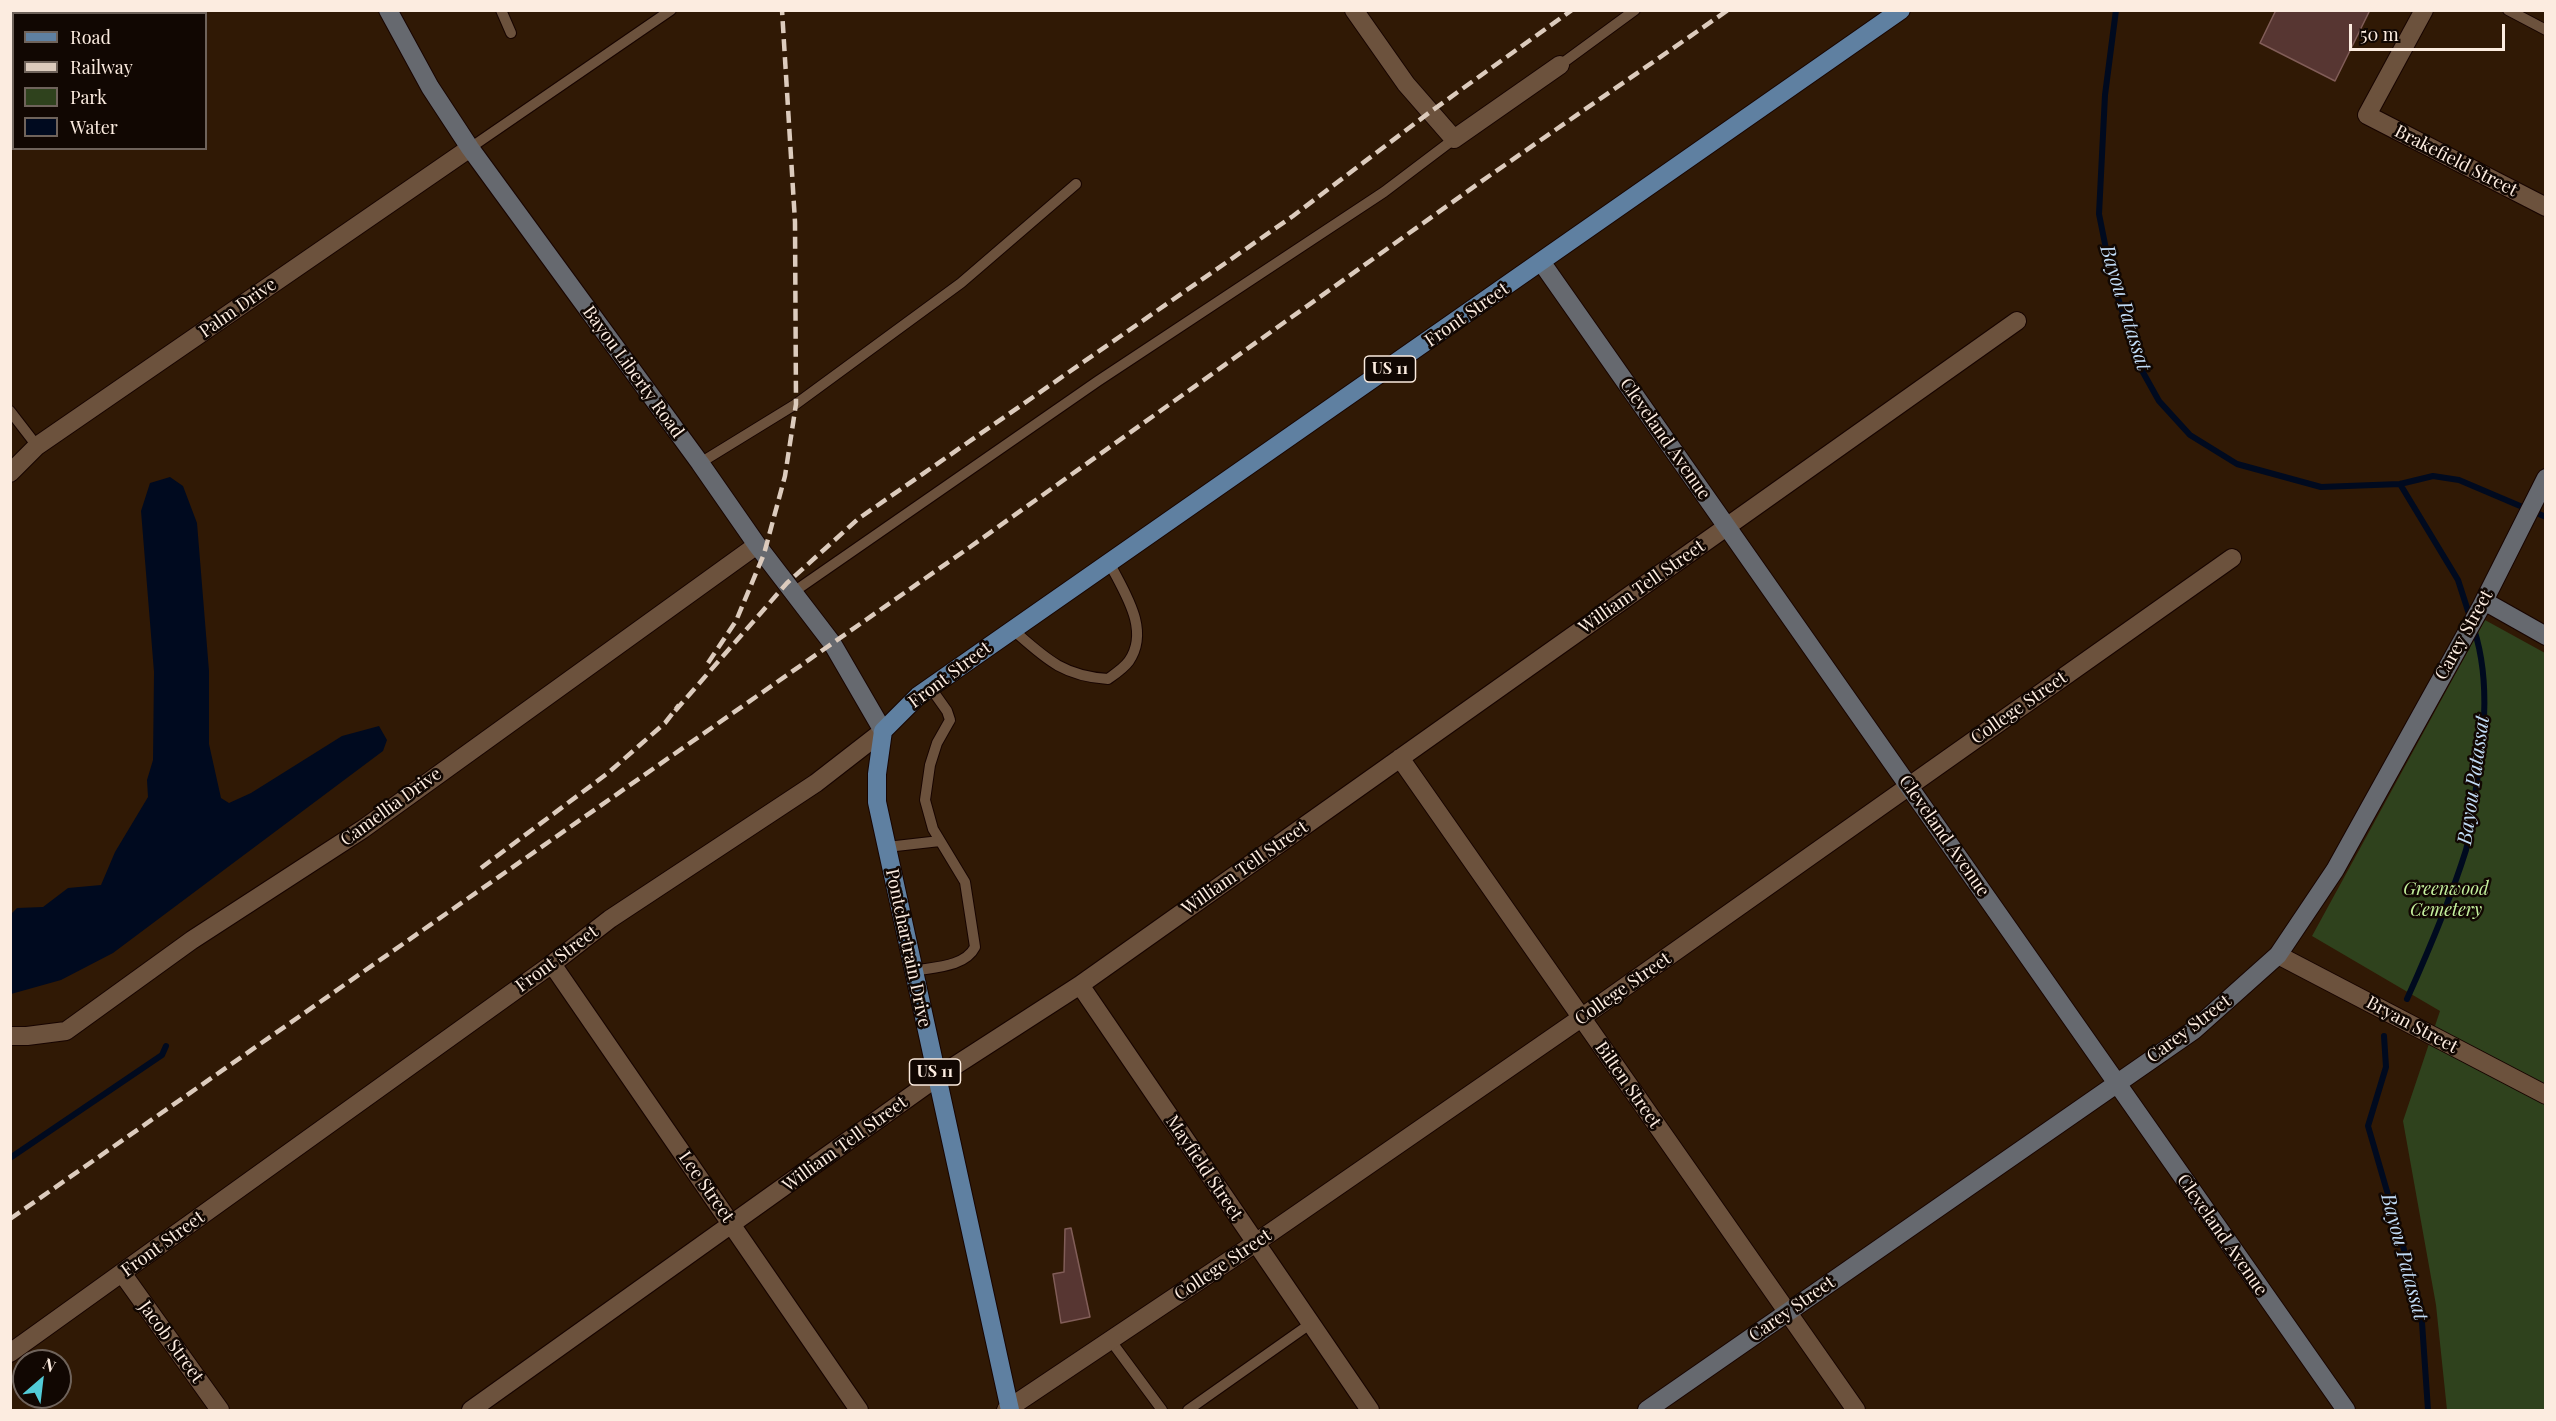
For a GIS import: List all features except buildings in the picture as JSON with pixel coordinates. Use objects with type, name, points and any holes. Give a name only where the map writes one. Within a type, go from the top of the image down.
[{"type":"main road","name":"Front Street","points":[[883,731],[930,687],[1542,263],[1900,10]]},
{"type":"main road","name":"Pontchartrain Drive","points":[[883,731],[877,774],[877,802],[1008,1410]]},
{"type":"street","name":"Bayou Liberty Road","points":[[387,10],[430,87],[470,148],[700,463],[757,545],[832,643],[883,731]]},
{"type":"street","points":[[1354,10],[1406,84],[1454,139],[1560,65]]},
{"type":"street","name":"Brakefield Street","points":[[2424,10],[2367,115],[2546,207]]},
{"type":"street","name":"Palm Drive","points":[[10,473],[37,446],[470,148]]},
{"type":"street","name":"Cleveland Avenue","points":[[1542,263],[2117,1082],[2339,1408]]},
{"type":"street","name":"William Tell Street","points":[[471,1410],[936,1078],[1080,985],[2017,321]]},
{"type":"street","name":"Carey Street","points":[[1647,1410],[2194,1030],[2278,955],[2335,870],[2483,603],[2518,528],[2545,479]]},
{"type":"street","name":"Camellia Drive","points":[[10,1036],[66,1031],[192,940],[363,829],[757,545]]},
{"type":"street","name":"College Street","points":[[1008,1410],[1254,1244],[1581,1018],[2232,558]]},
{"type":"street","points":[[2483,603],[2546,636]]},
{"type":"street","name":"Front Street","points":[[10,1353],[552,964],[610,919],[816,783],[883,731]]},
{"type":"street","name":"Bilten Street","points":[[1400,758],[1856,1410]]},
{"type":"street","name":"Bryan Street","points":[[2278,955],[2546,1095]]},
{"type":"street","name":"Lee Street","points":[[552,964],[860,1410]]},
{"type":"street","name":"Mayfield Street","points":[[1080,985],[1254,1244],[1370,1410]]},
{"type":"street","name":"Jacob Street","points":[[122,1273],[220,1410]]},
{"type":"lane","points":[[501,10],[511,33]]},
{"type":"lane","points":[[470,148],[671,10]]},
{"type":"lane","points":[[1560,65],[1635,10]]},
{"type":"lane","points":[[2508,10],[2546,30]]},
{"type":"lane","points":[[792,592],[1098,381],[1384,192],[1454,139]]},
{"type":"lane","points":[[700,463],[796,404],[961,283],[1076,184]]},
{"type":"lane","points":[[10,411],[37,446]]},
{"type":"lane","points":[[1012,629],[1048,662],[1086,677],[1108,679],[1128,662],[1138,643],[1135,617],[1108,562]]},
{"type":"lane","points":[[913,971],[963,961],[970,956],[975,947],[965,882],[939,841],[925,800],[926,783],[937,743],[950,717],[930,687]]},
{"type":"lane","points":[[886,847],[939,841]]},
{"type":"lane","points":[[1188,1410],[1310,1324]]},
{"type":"lane","points":[[1112,1341],[1162,1410]]},
{"type":"green space","name":"Greenwood Cemetery","points":[[2485,620],[2545,653],[2545,1410],[2447,1410],[2436,1305],[2403,1121],[2440,1011],[2312,936]]},
{"type":"water","points":[[170,477],[183,486],[197,523],[209,671],[209,744],[221,798],[229,803],[251,793],[342,736],[379,726],[387,740],[383,751],[113,953],[61,980],[11,994],[11,914],[17,908],[43,907],[68,888],[101,885],[115,852],[148,797],[147,780],[153,760],[154,672],[141,511],[150,483]]},
{"type":"waterway","name":"Bayou Patassat","points":[[2116,10],[2105,95],[2099,214],[2112,279],[2140,367],[2159,401],[2190,435],[2237,464],[2321,487],[2400,484],[2433,476],[2459,480],[2546,517]]},
{"type":"waterway","name":"Bayou Patassat","points":[[2400,484],[2458,580],[2470,617]]},
{"type":"waterway","name":"Bayou Patassat","points":[[2407,999],[2446,907],[2469,838],[2484,715],[2483,671],[2474,629]]},
{"type":"waterway","name":"Bayou Patassat","points":[[2384,1036],[2386,1067],[2368,1126],[2421,1308],[2428,1410]]},
{"type":"waterway","points":[[10,1158],[162,1055],[166,1046]]},
{"type":"railway","points":[[708,663],[736,621],[764,554],[785,476],[796,404],[795,222],[782,10]]},
{"type":"railway","points":[[675,711],[787,583],[858,519],[1293,216],[1430,112],[1572,10]]},
{"type":"railway","points":[[10,1219],[970,547],[1489,176],[1728,10]]},
{"type":"railway","points":[[481,868],[608,773],[665,723],[679,705]]}]
